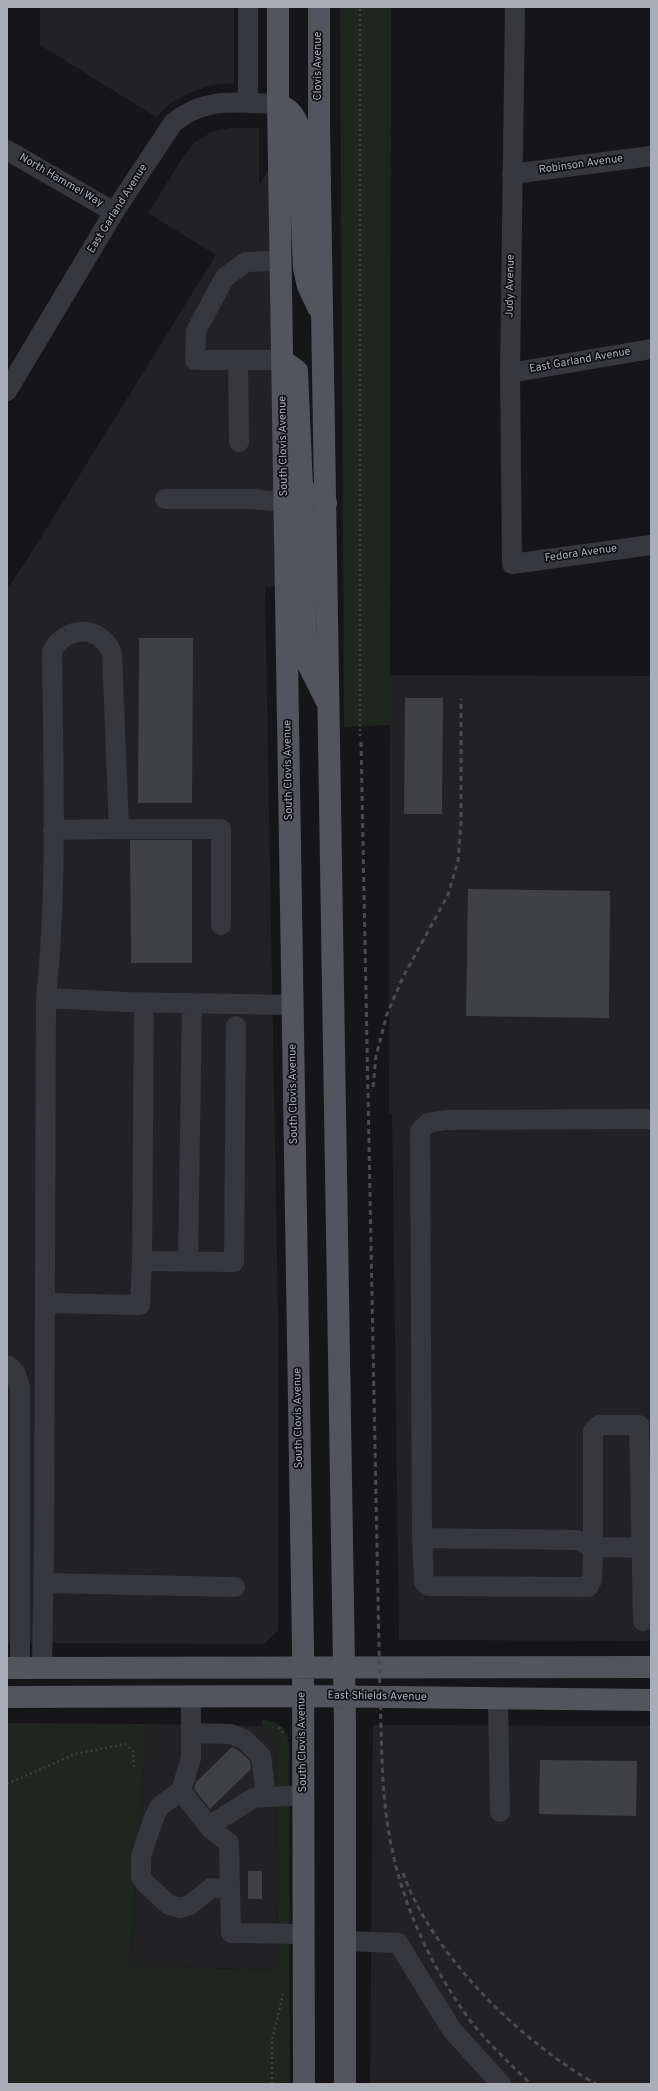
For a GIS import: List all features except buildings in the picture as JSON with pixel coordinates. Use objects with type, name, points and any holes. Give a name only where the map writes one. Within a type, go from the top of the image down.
[{"type":"main road","points":[[278,7],[278,104],[287,108],[294,115],[298,125],[304,268],[308,286],[323,317],[344,1667],[345,2084]]},
{"type":"main road","name":"Clovis Avenue","points":[[319,7],[319,125],[323,317]]},
{"type":"main road","name":"South Clovis Avenue","points":[[278,104],[303,1667],[304,2084]]},
{"type":"main road","points":[[282,360],[297,371],[302,487],[310,496],[326,504]]},
{"type":"main road","points":[[284,502],[293,503],[304,515],[305,632],[308,664],[329,707]]},
{"type":"main road","points":[[11,1672],[42,1668],[651,1667]]},
{"type":"main road","name":"East Shields Avenue","points":[[7,1697],[303,1696],[651,1700]]},
{"type":"street","points":[[248,7],[248,103]]},
{"type":"street","name":"Judy Avenue","points":[[512,564],[510,373],[515,7]]},
{"type":"street","name":"East Garland Avenue","points":[[8,385],[114,212],[173,123],[186,113],[206,104],[278,104]]},
{"type":"street","name":"North Hammel Way","points":[[7,150],[114,212]]},
{"type":"street","name":"Robinson Avenue","points":[[512,174],[651,156]]},
{"type":"street","points":[[280,261],[246,262],[225,277],[196,331],[196,360],[282,360]]},
{"type":"street","name":"East Garland Avenue","points":[[510,373],[651,349]]},
{"type":"street","points":[[238,360],[239,442]]},
{"type":"street","points":[[165,499],[250,499],[284,502]]},
{"type":"street","name":"Fedora Avenue","points":[[512,564],[651,545]]},
{"type":"street","points":[[42,1668],[46,998],[50,959],[54,830],[52,651],[66,634],[75,632],[95,634],[108,643],[112,653],[119,829]]},
{"type":"street","points":[[54,830],[221,829],[221,925]]},
{"type":"street","points":[[46,998],[144,1002],[292,1005]]},
{"type":"street","points":[[45,1303],[140,1305],[142,1261],[144,1002]]},
{"type":"street","points":[[188,1262],[192,1003]]},
{"type":"street","points":[[142,1261],[234,1262],[236,1026]]},
{"type":"street","points":[[643,1621],[647,1548],[645,1425],[599,1425],[593,1431],[592,1580],[588,1587],[428,1586],[424,1582],[422,1538],[420,1131],[428,1123],[446,1120],[651,1119]]},
{"type":"street","points":[[7,1366],[9,1366],[16,1374],[20,1387],[11,1672]]},
{"type":"street","points":[[422,1538],[577,1540],[593,1547],[647,1548]]},
{"type":"street","points":[[43,1583],[235,1587]]},
{"type":"street","points":[[191,1696],[192,1758],[181,1791],[160,1806],[153,1820],[141,1856],[141,1877],[147,1885],[169,1905],[181,1908],[190,1904],[211,1888],[230,1889]]},
{"type":"street","points":[[498,1699],[500,1812]]},
{"type":"street","points":[[191,1733],[232,1734],[245,1740],[261,1756],[266,1797]]},
{"type":"street","points":[[181,1791],[209,1826],[229,1843],[231,1934],[304,1934]]},
{"type":"street","points":[[209,1826],[252,1798],[304,1795]]},
{"type":"street","points":[[345,1941],[398,1943],[452,2030],[501,2084]]},
{"type":"path","points":[[360,7],[360,736]]},
{"type":"path","points":[[279,1727],[284,1735],[284,1743]]},
{"type":"path","points":[[7,1784],[74,1754],[125,1744],[133,1751],[134,1767]]},
{"type":"path","points":[[272,2084],[272,2040],[284,1987]]},
{"type":"shaded area","points":[[40,7],[234,7],[234,83],[212,85],[192,92],[172,102],[156,117],[40,45]]},
{"type":"shaded area","points":[[340,7],[391,7],[390,725],[344,727]]},
{"type":"shaded area","points":[[229,128],[259,128],[259,185],[279,153],[278,586],[265,587],[278,1312],[278,1630],[264,1644],[7,1643],[7,586],[10,585],[35,547],[216,255],[148,213],[183,157],[195,142],[212,132]]},
{"type":"shaded area","points":[[390,675],[651,676],[651,1641],[399,1640],[392,1114],[389,1113]]},
{"type":"shaded area","points":[[262,1719],[274,1722],[285,1729],[289,1743],[290,2084],[7,2084],[7,1723],[147,1724],[130,1966],[278,1970],[276,1737],[262,1726]]},
{"type":"shaded area","points":[[147,1724],[262,1726],[276,1736],[278,1970],[130,1966]]},
{"type":"shaded area","points":[[373,1725],[651,1726],[651,2084],[370,2084]]},
{"type":"railway","points":[[373,1087],[376,1056],[387,1014],[403,977],[448,895],[458,861],[461,822],[461,699]]},
{"type":"railway","points":[[361,742],[380,1698],[383,1783],[386,1816],[394,1858],[409,1908],[419,1933],[443,1980],[472,2023],[493,2047],[531,2084]]},
{"type":"railway","points":[[403,1873],[417,1904],[435,1935],[457,1965],[482,1994],[538,2045],[567,2066],[596,2084]]}]
